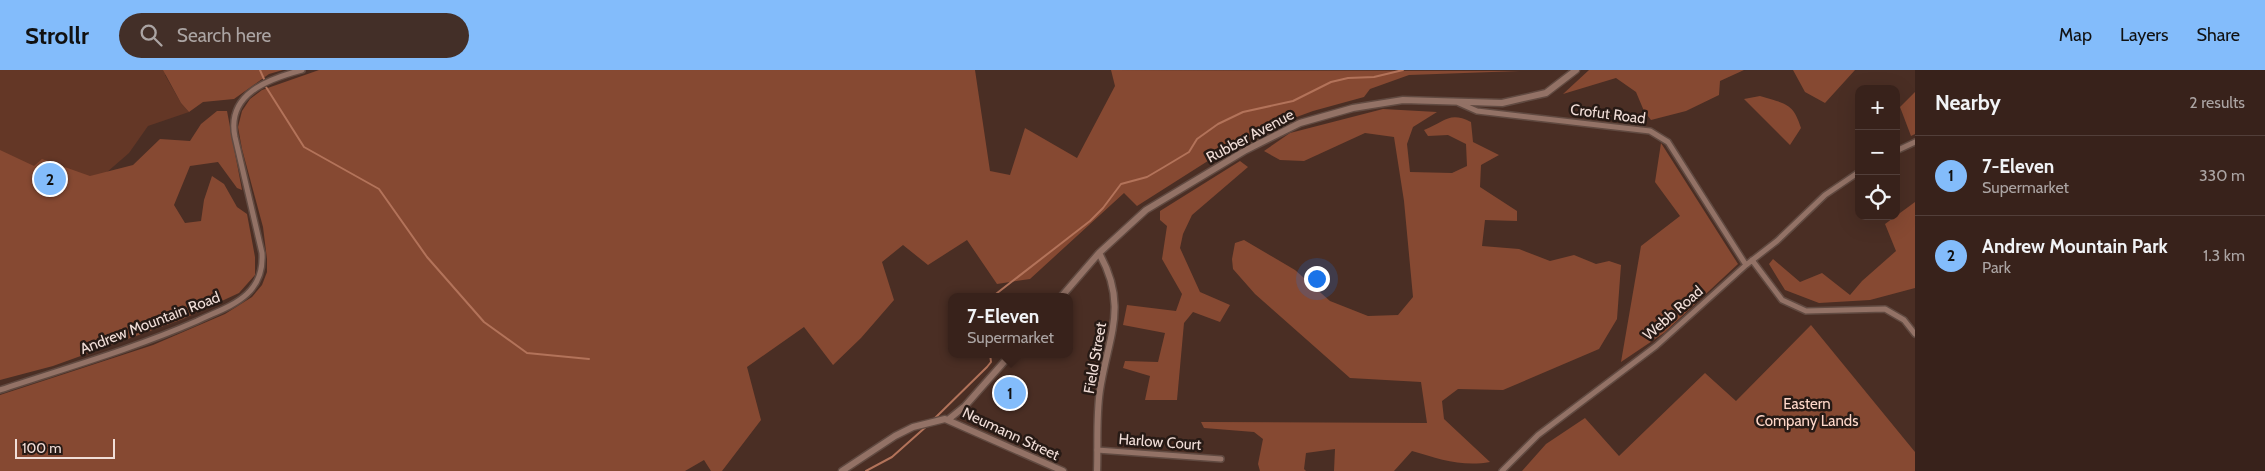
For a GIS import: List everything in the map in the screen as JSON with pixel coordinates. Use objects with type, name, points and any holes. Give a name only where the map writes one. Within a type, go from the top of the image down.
[{"type":"street","name":"Andrew Mountain Road","points":[[0,390],[156,338],[232,304],[248,294],[261,273],[262,253],[234,137],[234,117],[240,102],[252,90],[269,81],[302,70]]},
{"type":"street","name":"Rubber Avenue","points":[[1064,293],[1099,253],[1146,210],[1246,150],[1300,123],[1353,108],[1404,100],[1502,103],[1546,93],[1576,70]]},
{"type":"street","name":"Crofut Road","points":[[1459,103],[1478,111],[1650,131],[1668,142],[1746,265]]},
{"type":"street","points":[[1900,149],[1915,142]]},
{"type":"street","name":"Webb Road","points":[[1502,471],[1538,435],[1656,346],[1746,265],[1777,241],[1825,195],[1855,175]]},
{"type":"street","name":"Field Street","points":[[1097,471],[1100,391],[1115,324],[1112,279],[1099,253]]},
{"type":"street","points":[[1752,260],[1782,300],[1806,311],[1885,309],[1904,320],[1915,334]]},
{"type":"street","points":[[842,471],[895,436],[925,423],[947,419],[965,406],[1007,358]]},
{"type":"street","name":"Neumann Street","points":[[947,419],[1063,471]]},
{"type":"street","name":"Harlow Court","points":[[1098,450],[1221,459]]},
{"type":"shaded area","points":[[0,70],[172,70],[165,75],[181,103],[189,112],[148,126],[129,153],[69,205],[0,238]]},
{"type":"green space","points":[[163,70],[283,70],[269,74],[234,99],[203,102],[189,112],[181,103]]},
{"type":"green space","points":[[319,70],[975,70],[990,171],[1010,175],[1025,128],[1077,158],[1115,86],[1111,70],[1520,71],[1409,75],[1370,89],[1364,97],[1313,111],[1272,126],[1211,159],[1137,206],[1124,193],[1030,279],[997,284],[967,240],[928,265],[903,245],[882,262],[894,300],[861,338],[833,365],[804,327],[747,367],[761,420],[722,471],[711,471],[704,460],[685,471],[0,471],[0,395],[153,345],[225,314],[252,297],[262,285],[267,272],[267,259],[263,227],[238,127],[242,111],[250,99],[262,90]]},
{"type":"green space","points":[[1589,70],[1744,70],[1720,81],[1719,95],[1686,111],[1651,120],[1644,111],[1636,92],[1616,78],[1563,94]]},
{"type":"green space","points":[[1793,70],[1855,70],[1825,103],[1805,92]]},
{"type":"green space","points":[[1915,92],[1915,134],[1911,136],[1900,107]]},
{"type":"green space","points":[[1760,96],[1787,105],[1795,113],[1801,128],[1790,145],[1744,99]]},
{"type":"green space","points":[[1383,109],[1437,112],[1413,127],[1407,144],[1410,172],[1452,173],[1467,166],[1466,144],[1448,135],[1428,136],[1424,130],[1447,119],[1457,117],[1471,122],[1473,142],[1499,155],[1481,165],[1480,187],[1517,211],[1517,221],[1485,220],[1482,246],[1519,249],[1550,261],[1574,255],[1596,264],[1609,261],[1621,265],[1617,319],[1599,349],[1503,390],[1458,389],[1442,401],[1444,419],[1490,462],[1460,463],[1412,451],[1394,471],[1334,471],[1335,449],[1306,453],[1304,469],[1306,471],[1260,471],[1258,464],[1263,439],[1254,432],[1204,428],[1201,422],[1427,423],[1421,382],[1350,378],[1255,294],[1233,269],[1232,259],[1235,243],[1244,240],[1295,270],[1330,301],[1368,316],[1398,315],[1413,297],[1404,201],[1394,137],[1365,133],[1304,161],[1280,160],[1264,151],[1290,133]]},
{"type":"green space","points":[[217,111],[227,111],[242,190],[237,188],[218,162],[190,166],[174,205],[185,223],[201,221],[204,200],[212,176],[224,184],[237,207],[247,214],[255,257],[255,275],[239,293],[183,319],[53,366],[0,380],[0,150],[34,166],[42,159],[90,176],[133,165],[160,139],[190,141],[201,124]]},
{"type":"green space","points":[[1661,143],[1738,264],[1664,333],[1621,362],[1641,246],[1680,216],[1655,182]]},
{"type":"green space","points":[[1240,161],[1248,167],[1192,215],[1183,234],[1180,248],[1200,292],[1230,305],[1220,322],[1193,312],[1184,323],[1177,400],[1145,400],[1150,376],[1123,368],[1125,361],[1158,362],[1165,333],[1123,325],[1127,305],[1176,311],[1182,294],[1162,259],[1167,226],[1160,220],[1160,211]]},
{"type":"green space","points":[[1915,202],[1915,288],[1870,300],[1819,303],[1785,290],[1769,264],[1773,259],[1800,282],[1822,273],[1850,295],[1862,281],[1896,251],[1885,224],[1890,220],[1900,220],[1900,213]]},
{"type":"green space","name":"Eastern Company Lands","points":[[1811,325],[1915,452],[1915,471],[1522,471],[1546,444],[1585,418],[1619,456],[1705,373],[1736,401]]},
{"type":"waterway","points":[[260,70],[264,79]]},
{"type":"waterway","points":[[997,293],[1090,221],[1103,208],[1121,184],[1147,177],[1189,152],[1197,139],[1218,124],[1243,112],[1293,101],[1331,82],[1348,78],[1374,77],[1403,70]]},
{"type":"waterway","points":[[266,87],[304,147],[379,189],[427,257],[484,322],[527,353],[589,359]]},
{"type":"waterway","points":[[933,420],[987,367],[991,362],[990,358]]},
{"type":"waterway","points":[[866,471],[892,457],[928,425]]},
{"type":"place","name":"Andrew Mountain Park","points":[[50,179]]},
{"type":"place","name":"7-Eleven","points":[[1010,393]]}]
